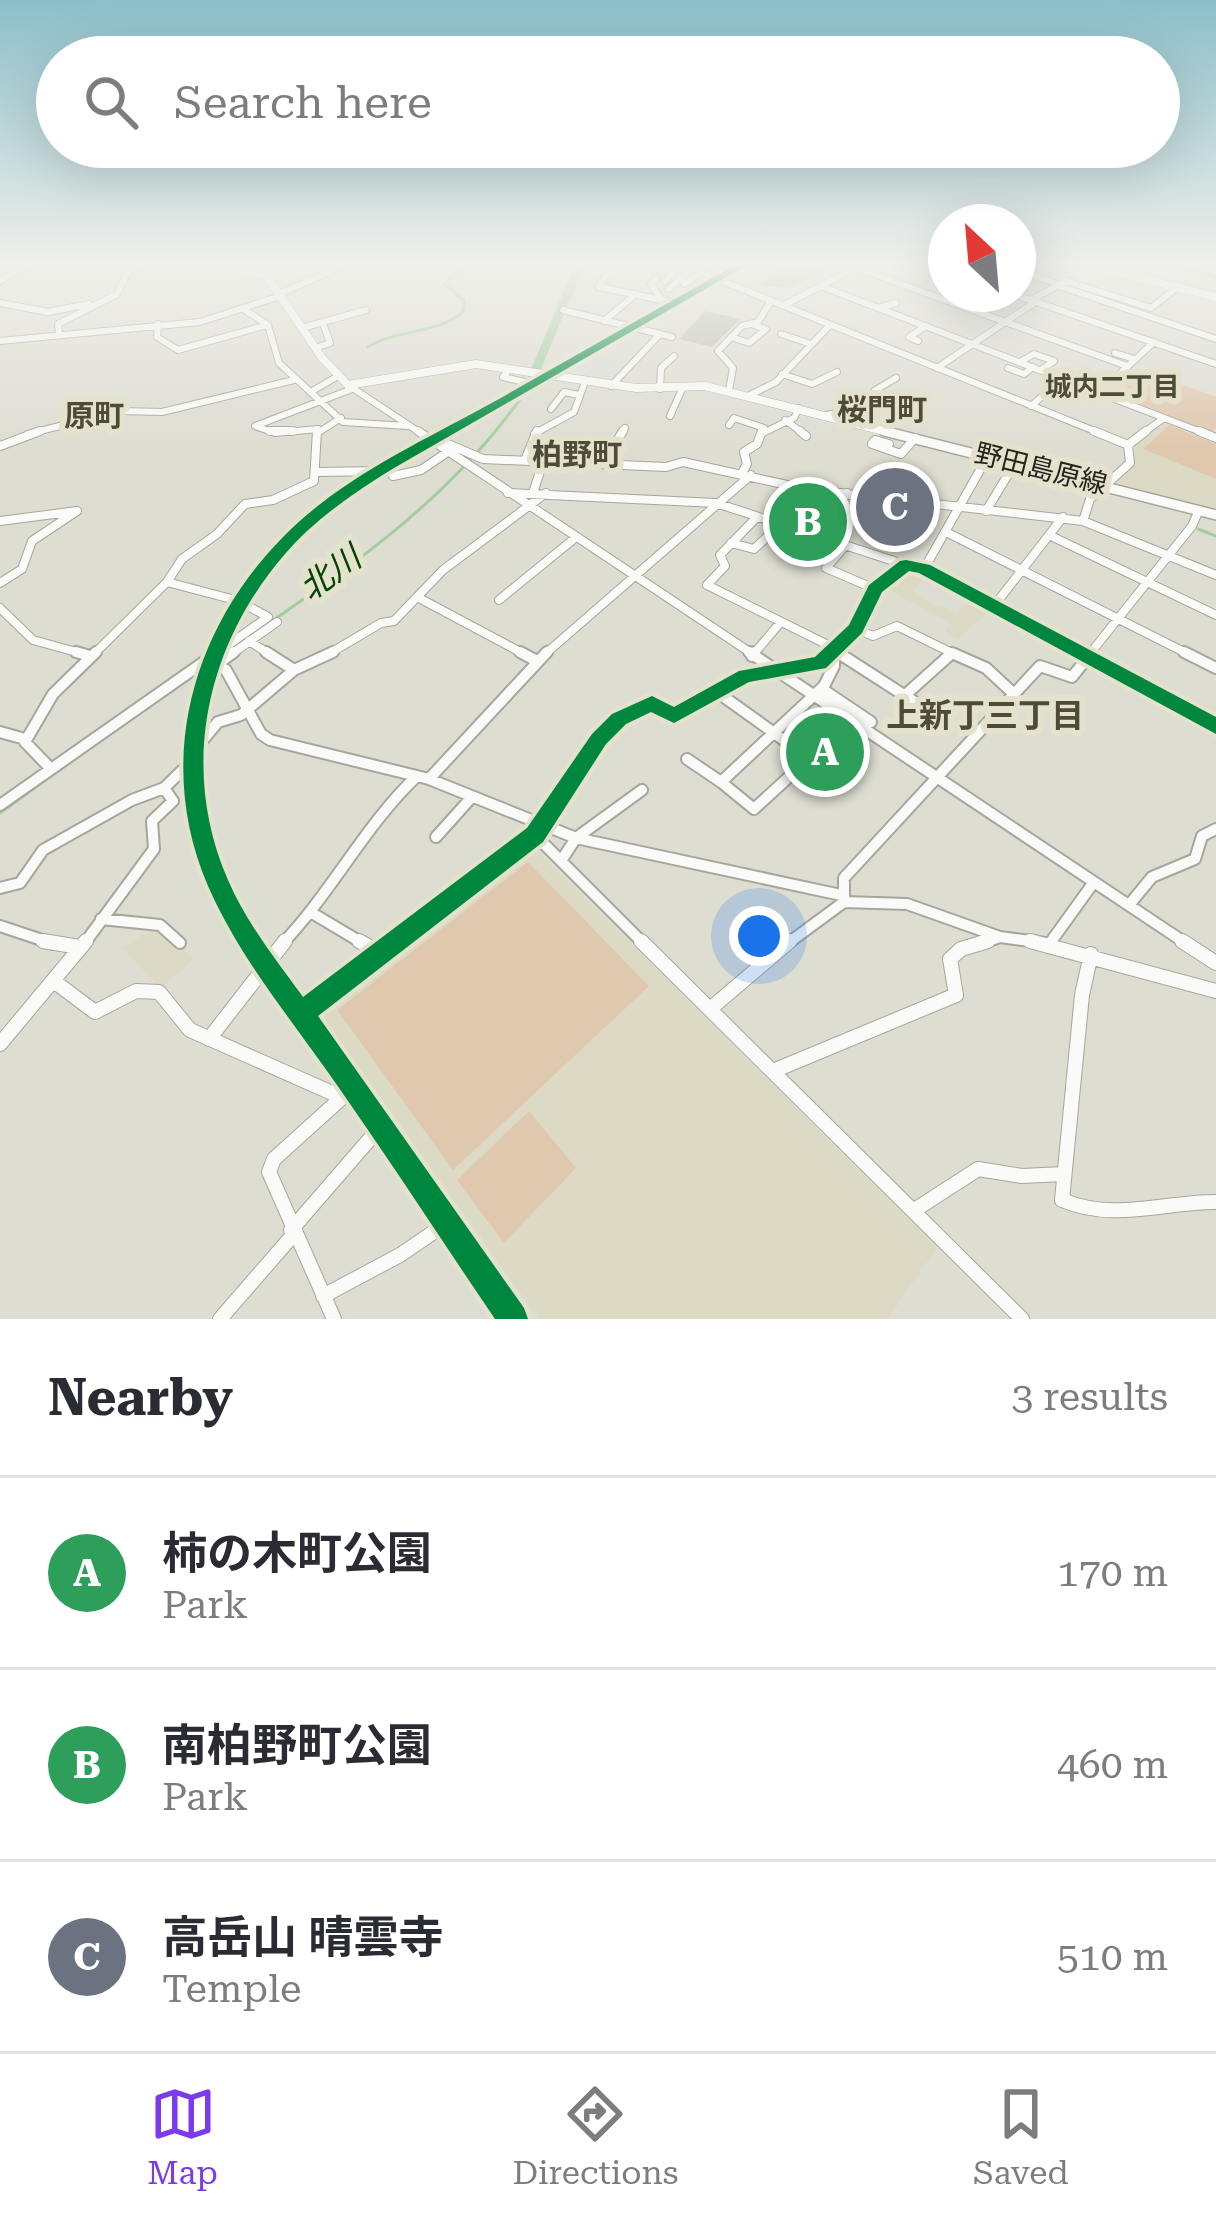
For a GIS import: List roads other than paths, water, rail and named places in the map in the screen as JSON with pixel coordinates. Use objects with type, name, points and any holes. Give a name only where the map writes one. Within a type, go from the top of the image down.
[{"type":"main road","points":[[302,328],[350,387]]},
{"type":"main road","name":"野田島原線","points":[[350,387],[472,364],[508,371],[527,382],[553,374],[611,386],[729,390],[1216,515]]},
{"type":"street","points":[[58,326],[58,333]]},
{"type":"street","points":[[1,341],[141,326]]},
{"type":"street","points":[[158,326],[157,337],[176,350],[266,326]]},
{"type":"street","points":[[268,326],[274,355],[294,380],[328,398],[341,418],[356,425],[407,426]]},
{"type":"street","points":[[302,328],[312,326]]},
{"type":"street","points":[[315,348],[330,343],[324,326]]},
{"type":"street","points":[[623,326],[672,337]]},
{"type":"street","points":[[553,374],[637,326]]},
{"type":"street","points":[[729,390],[734,368],[718,351],[749,326]]},
{"type":"street","points":[[731,337],[749,343],[766,329],[756,326]]},
{"type":"street","points":[[750,395],[800,361],[796,355],[825,326]]},
{"type":"street","points":[[833,326],[1128,445]]},
{"type":"street","points":[[900,352],[919,340],[908,337],[926,326],[1216,438]]},
{"type":"street","points":[[937,368],[999,326]]},
{"type":"street","points":[[1014,326],[1131,363]]},
{"type":"street","points":[[1105,326],[1216,364]]},
{"type":"street","points":[[1121,331],[1128,326]]},
{"type":"street","points":[[1177,326],[1216,339]]},
{"type":"street","points":[[1041,335],[1053,327]]},
{"type":"street","points":[[611,386],[660,334]]},
{"type":"street","points":[[781,334],[808,344]]},
{"type":"street","points":[[1067,344],[1078,336]]},
{"type":"street","points":[[1099,393],[1154,342]]},
{"type":"street","points":[[1115,352],[1131,363]]},
{"type":"street","points":[[1008,368],[1024,374],[1054,361],[1034,354],[1021,362]]},
{"type":"street","points":[[660,389],[661,368],[674,356]]},
{"type":"street","points":[[905,371],[921,361]]},
{"type":"street","points":[[782,374],[812,384],[837,372]]},
{"type":"street","points":[[314,390],[338,376]]},
{"type":"street","points":[[827,416],[868,406],[884,409],[884,399],[874,391],[896,378]]},
{"type":"street","points":[[0,446],[113,412],[162,412],[294,380]]},
{"type":"street","points":[[514,1319],[381,1126],[348,1092],[302,1013],[237,918],[208,855],[192,757],[197,700],[211,663],[239,601],[266,564],[308,522],[527,382]]},
{"type":"street","points":[[526,458],[530,434],[544,422],[574,412],[585,382]]},
{"type":"street","points":[[341,418],[318,429],[269,433],[255,426],[350,387],[431,443],[465,459],[506,493],[752,656],[871,722]]},
{"type":"street","points":[[670,416],[683,387]]},
{"type":"street","points":[[551,410],[564,392],[579,395]]},
{"type":"street","points":[[1031,406],[1046,393]]},
{"type":"street","points":[[729,424],[734,418],[764,428],[800,408]]},
{"type":"street","points":[[1128,445],[1164,418]]},
{"type":"street","points":[[785,420],[806,436]]},
{"type":"street","points":[[615,462],[613,447],[625,428]]},
{"type":"street","points":[[209,1039],[266,960],[312,914],[398,794],[423,777],[537,661],[746,474],[744,452],[757,444],[764,428]]},
{"type":"street","points":[[25,739],[53,694],[167,582],[182,559],[217,534],[241,506],[314,482],[313,444],[318,429]]},
{"type":"street","points":[[897,433],[887,446],[901,454],[915,438]]},
{"type":"street","points":[[1083,521],[1087,505],[1104,484],[1130,463],[1128,445]]},
{"type":"street","points":[[393,476],[421,470],[447,449]]},
{"type":"street","points":[[942,507],[985,455]]},
{"type":"street","points":[[924,568],[957,510],[960,491],[985,455]]},
{"type":"street","points":[[465,459],[666,467],[682,462],[805,489],[957,510],[1064,517],[1216,575]]},
{"type":"street","points":[[533,493],[544,459]]},
{"type":"street","points":[[986,511],[1016,463]]},
{"type":"street","points":[[317,472],[382,471]]},
{"type":"street","points":[[506,493],[716,502],[924,568],[1216,725]]},
{"type":"street","points":[[814,536],[847,493]]},
{"type":"street","points":[[0,888],[20,883],[39,853],[74,831],[164,788],[218,722],[246,710],[294,670],[349,645],[381,623],[394,621],[443,570],[546,494]]},
{"type":"street","points":[[710,1009],[842,899],[844,878],[1040,666],[1072,677],[1199,510]]},
{"type":"street","points":[[0,521],[77,512],[32,541],[22,569],[0,583]]},
{"type":"street","points":[[758,517],[720,554],[725,566],[707,585],[834,649],[923,708]]},
{"type":"street","points":[[994,606],[1064,517]]},
{"type":"street","points":[[731,543],[753,550],[780,525]]},
{"type":"street","points":[[946,532],[1216,668]]},
{"type":"street","points":[[1052,536],[1216,615]]},
{"type":"street","points":[[499,600],[575,538]]},
{"type":"street","points":[[845,546],[826,568],[875,589]]},
{"type":"street","points":[[302,1013],[536,830],[599,739],[619,719],[652,703],[674,716],[745,676],[814,665],[856,629],[875,589],[906,565]]},
{"type":"street","points":[[167,582],[239,601],[268,616],[211,663]]},
{"type":"street","points":[[418,598],[537,661]]},
{"type":"street","points":[[0,608],[33,640],[90,656]]},
{"type":"street","points":[[0,805],[277,622]]},
{"type":"street","points":[[752,656],[779,624]]},
{"type":"street","points":[[856,629],[873,636],[897,626],[986,668],[1014,694]]},
{"type":"street","points":[[250,641],[294,670]]},
{"type":"street","points":[[722,782],[818,693],[834,666],[834,649]]},
{"type":"street","points":[[903,697],[921,676],[939,671],[952,653]]},
{"type":"street","points":[[211,663],[226,670],[246,710],[270,740],[423,777],[536,830],[842,899],[907,904],[1000,937],[1050,943],[1216,991]]},
{"type":"street","points":[[717,692],[809,758]]},
{"type":"street","points":[[818,693],[851,720],[1216,963]]},
{"type":"street","points":[[686,759],[754,809],[851,720]]},
{"type":"street","points":[[0,732],[25,739],[51,769]]},
{"type":"street","points":[[0,1044],[55,982],[154,849],[152,821],[173,801],[164,788]]},
{"type":"street","points":[[561,861],[576,838],[642,790]]},
{"type":"street","points":[[436,837],[471,798]]},
{"type":"street","points":[[1129,905],[1152,877],[1195,859],[1202,836],[1216,829]]},
{"type":"street","points":[[536,830],[561,861],[1022,1319]]},
{"type":"street","points":[[1050,943],[1094,882]]},
{"type":"street","points":[[312,914],[380,953]]},
{"type":"street","points":[[101,919],[154,923],[180,943]]},
{"type":"street","points":[[0,926],[79,947]]},
{"type":"street","points":[[772,1071],[920,1008],[948,1001],[956,995],[950,959],[961,949],[1000,937]]},
{"type":"street","points":[[1091,954],[1062,1200],[1079,1210],[1118,1215],[1216,1202]]},
{"type":"street","points":[[55,982],[98,1012],[136,991],[159,992],[190,1030],[348,1092]]},
{"type":"street","points":[[334,1319],[269,1180],[270,1166],[348,1092]]},
{"type":"street","points":[[220,1319],[381,1126]]},
{"type":"street","points":[[914,1211],[978,1168],[1022,1176],[1064,1174]]},
{"type":"street","points":[[323,1296],[400,1256],[447,1223]]},
{"type":"waterway","points":[[368,347],[435,326]]},
{"type":"waterway","name":"北川","points":[[531,381],[554,326]]},
{"type":"waterway","name":"北川","points":[[232,649],[353,564],[428,502],[495,432],[525,392]]},
{"type":"waterway","points":[[1198,529],[1216,536]]},
{"type":"waterway","name":"北川","points":[[0,813],[91,747]]},
{"type":"place","name":"高岳山 晴雲寺","points":[[895,507]]},
{"type":"place","name":"南柏野町公園","points":[[808,522]]},
{"type":"place","name":"柿の木町公園","points":[[825,752]]},
{"type":"district","name":"城内二丁目","points":[[1112,387]]},
{"type":"district","name":"桜門町","points":[[882,409]]},
{"type":"district","name":"原町","points":[[94,415]]},
{"type":"district","name":"柏野町","points":[[577,454]]},
{"type":"district","name":"上新丁三丁目","points":[[985,715]]}]
